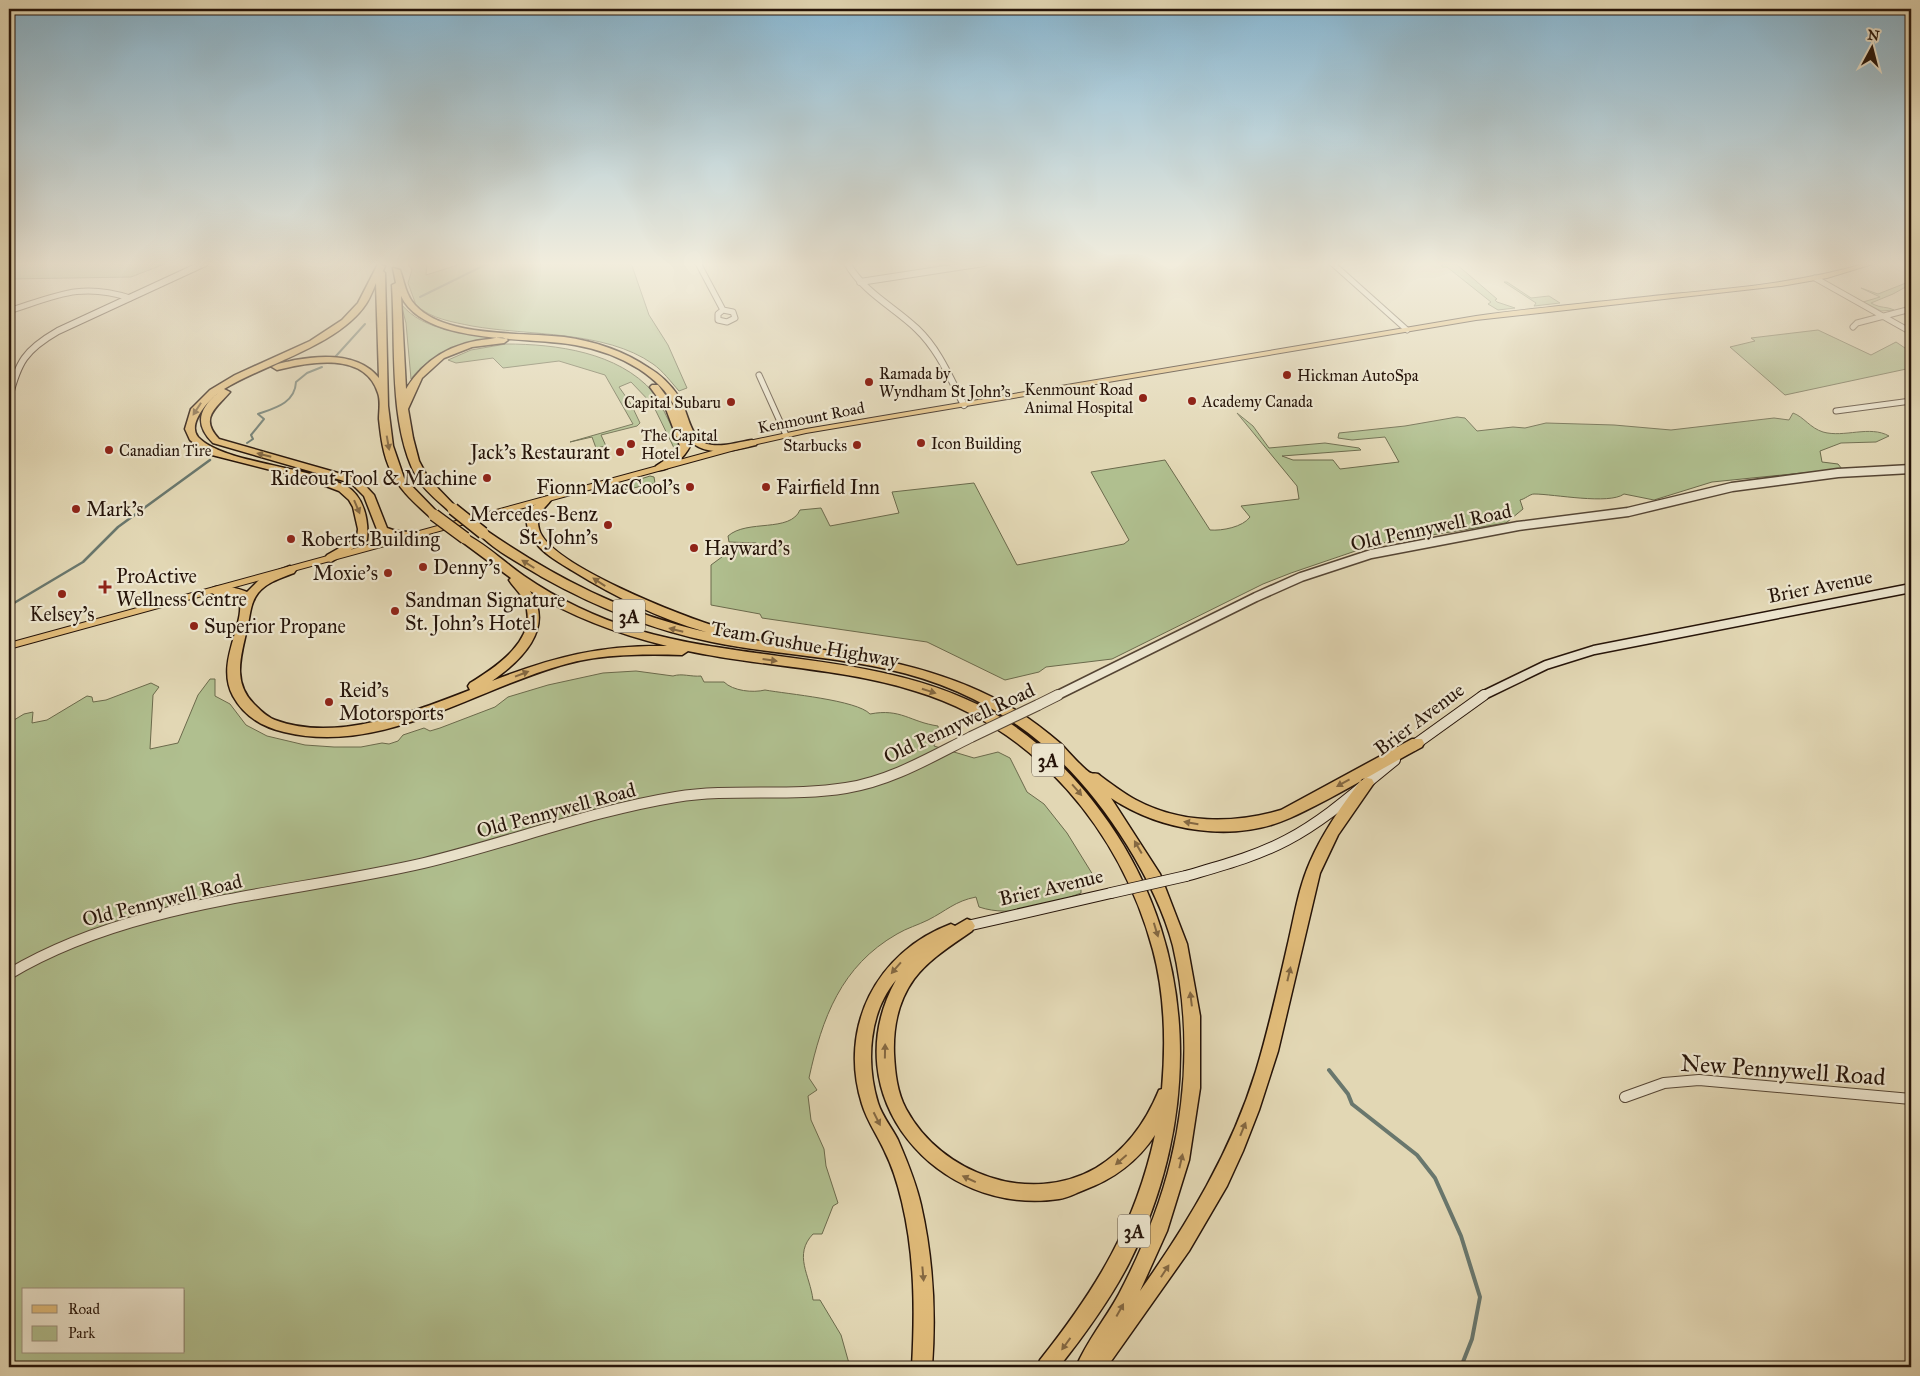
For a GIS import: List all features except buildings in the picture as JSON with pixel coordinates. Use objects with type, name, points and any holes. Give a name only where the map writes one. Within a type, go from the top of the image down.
[{"type":"highway","points":[[331,558],[362,540],[361,517],[353,498],[343,489],[331,484],[212,452],[193,438],[190,429],[191,419],[204,400],[223,385],[306,346],[337,327]]},
{"type":"highway","name":"Team Gushue Highway","points":[[381,327],[387,440],[397,474],[417,499],[434,515],[511,573],[581,614],[643,635],[722,653],[863,673],[909,684],[946,696],[975,709],[1003,726],[1043,755],[1066,778],[1100,819],[1128,862],[1144,897],[1163,952],[1172,1001],[1171,1074],[1163,1140],[1154,1177],[1140,1218],[1120,1260],[1095,1302],[1047,1367]]},
{"type":"highway","name":"Team Gushue Highway","points":[[400,327],[404,408],[408,438],[417,467],[429,486],[452,509],[483,533],[548,577],[629,616],[676,630],[713,638],[866,660],[907,669],[947,682],[988,701],[1045,737],[1085,775],[1120,819],[1160,890],[1173,922],[1184,961],[1194,1030],[1195,1062],[1186,1136],[1166,1212],[1150,1252],[1129,1293],[1086,1367]]},
{"type":"highway","points":[[458,327],[565,340],[612,352],[632,361],[658,379],[675,397],[693,438],[698,444],[708,447],[752,443]]},
{"type":"highway","points":[[404,408],[407,394],[417,376],[437,358],[457,349],[502,340],[524,340],[568,345],[607,356],[624,364],[639,373],[663,396],[671,409],[685,446],[681,454],[660,468]]},
{"type":"highway","points":[[384,395],[368,372],[358,365],[329,360],[291,363],[258,374],[234,385],[211,406],[205,416],[204,425],[207,434],[227,445],[333,473],[355,481],[369,495],[382,530],[395,535],[417,535]]},
{"type":"highway","points":[[546,500],[533,514],[533,526],[537,539],[549,550],[608,588],[673,617],[792,650]]},
{"type":"highway","points":[[290,570],[258,586],[249,597],[233,667],[233,682],[238,697],[264,720],[282,727],[306,732],[343,732],[386,723],[545,666],[573,658],[643,650],[722,653]]},
{"type":"highway","points":[[427,709],[492,675],[521,648],[529,634],[533,620],[533,607],[527,594],[511,573]]},
{"type":"highway","points":[[215,591],[232,590],[242,594],[245,600],[245,612]]},
{"type":"highway","points":[[1065,756],[1131,804],[1169,819],[1205,826],[1233,825],[1259,822],[1284,814],[1417,743]]},
{"type":"highway","points":[[1095,1367],[1158,1282],[1220,1183],[1251,1110],[1271,1048],[1316,864],[1328,840],[1367,783]]},
{"type":"highway","points":[[967,926],[931,952],[909,975],[892,1007],[884,1049],[888,1090],[911,1132],[946,1167],[970,1181],[996,1190],[1021,1194],[1045,1193],[1090,1180],[1110,1170],[1139,1142],[1152,1124],[1163,1102],[1171,1074]]},
{"type":"highway","points":[[922,1367],[925,1299],[917,1230],[902,1171],[871,1107],[866,1089],[862,1060],[864,1037],[867,1020],[881,988],[905,958],[930,940],[967,926]]},
{"type":"main road","name":"Kenmount Road","points":[[9,646],[786,435],[1424,327]]},
{"type":"street","points":[[9,398],[17,364],[31,348],[66,327]]},
{"type":"street","points":[[915,327],[925,337],[964,404]]},
{"type":"street","points":[[1404,327],[1407,330]]},
{"type":"street","points":[[759,374],[786,435]]},
{"type":"street","points":[[1836,411],[1911,401]]},
{"type":"street","name":"Old Pennywell Road","points":[[9,974],[40,954],[60,946],[152,918],[217,901],[361,877],[426,862],[614,811],[676,797],[711,794],[810,792],[860,786],[883,778],[971,737],[1256,597],[1301,577],[1371,554],[1518,526],[1628,512],[1724,488],[1838,473],[1911,469]]},
{"type":"street","name":"Brier Avenue","points":[[967,926],[1186,876],[1265,850],[1300,833],[1327,815],[1417,743],[1480,697],[1546,665],[1594,650],[1911,588]]},
{"type":"street","name":"New Pennywell Road","points":[[1625,1097],[1664,1083],[1699,1080],[1911,1098]]},
{"type":"green space","points":[[406,327],[438,327],[499,337],[475,342],[439,355],[428,362],[411,379]]},
{"type":"green space","points":[[481,327],[657,327],[668,345],[687,388],[679,391],[664,373],[653,364],[634,353],[612,345],[566,336]]},
{"type":"green space","points":[[1818,330],[1871,355],[1896,342],[1911,352],[1911,368],[1785,395],[1730,347],[1755,341],[1751,338]]},
{"type":"green space","points":[[506,344],[545,346],[585,353],[604,359],[639,378],[658,398],[675,435],[677,443],[676,452],[653,405],[631,382],[619,387],[631,404],[640,423],[637,426],[601,435],[606,446],[596,448],[592,437],[570,442],[633,424],[605,375],[559,361],[503,368],[493,358],[456,363],[448,360],[471,350]]},
{"type":"green space","points":[[1237,413],[1253,426],[1269,448],[1325,443],[1359,448],[1361,450],[1282,456],[1293,460],[1333,460],[1340,469],[1399,462],[1385,437],[1352,440],[1338,438],[1339,433],[1405,426],[1457,417],[1465,418],[1477,431],[1513,427],[1525,428],[1546,423],[1614,425],[1671,430],[1774,418],[1789,420],[1793,413],[1823,432],[1840,434],[1865,431],[1882,433],[1889,436],[1876,442],[1841,443],[1820,451],[1822,462],[1838,464],[1842,469],[1712,482],[1654,500],[1624,494],[1606,499],[1594,499],[1532,494],[1520,500],[1523,509],[1506,523],[1376,544],[1263,584],[1112,659],[1046,667],[1039,672],[1005,680],[927,642],[762,618],[760,614],[711,605],[711,565],[730,551],[762,546],[756,543],[729,542],[728,536],[736,531],[778,524],[795,517],[800,510],[821,508],[830,526],[899,513],[892,492],[974,483],[1017,565],[1124,544],[1129,540],[1091,472],[1165,460],[1210,530],[1237,526],[1250,517],[1241,506],[1299,499],[1297,486]]},
{"type":"green space","points":[[650,476],[654,477],[655,483],[625,490],[628,483]]},
{"type":"green space","points":[[636,671],[673,676],[701,676],[704,682],[724,682],[743,690],[765,690],[837,701],[863,709],[870,714],[898,714],[938,726],[939,734],[934,746],[974,758],[998,752],[1010,758],[1027,792],[1044,804],[1067,833],[1093,875],[1081,884],[1081,893],[1030,909],[1017,911],[992,910],[979,907],[976,897],[956,904],[928,920],[901,932],[878,947],[861,962],[837,995],[820,1035],[809,1078],[817,1090],[808,1096],[811,1120],[824,1149],[826,1166],[838,1203],[833,1206],[822,1234],[813,1234],[807,1242],[803,1258],[813,1300],[820,1300],[841,1335],[850,1367],[9,1367],[9,723],[24,714],[33,712],[32,723],[47,720],[87,696],[92,697],[93,702],[106,700],[151,683],[159,687],[153,695],[150,749],[178,743],[198,695],[210,679],[215,679],[215,696],[230,704],[246,725],[267,736],[305,745],[361,747],[382,743],[389,744],[398,741],[403,735],[424,728],[430,731],[440,728],[495,707],[508,697],[548,685],[603,673]]},
{"type":"waterway","points":[[336,356],[362,327]]},
{"type":"waterway","points":[[247,443],[253,439],[251,435],[264,419],[258,414],[283,404],[292,395],[296,382],[307,373],[322,367]]},
{"type":"waterway","points":[[9,606],[83,562],[118,527],[210,460]]},
{"type":"waterway","points":[[1329,1070],[1348,1094],[1352,1104],[1417,1155],[1435,1178],[1461,1236],[1480,1297],[1472,1339],[1461,1367]]},
{"type":"place","name":"Hickman AutoSpa","points":[[1287,375]]},
{"type":"place","name":"Ramada by Wyndham St John's","points":[[869,382]]},
{"type":"place","name":"Kenmount Road Animal Hospital","points":[[1143,398]]},
{"type":"place","name":"Academy Canada","points":[[1192,401]]},
{"type":"place","name":"Capital Subaru","points":[[731,402]]},
{"type":"place","name":"Icon Building","points":[[921,443]]},
{"type":"place","name":"The Capital Hotel","points":[[631,444]]},
{"type":"place","name":"Starbucks","points":[[857,445]]},
{"type":"place","name":"Canadian Tire","points":[[109,450]]},
{"type":"place","name":"Jack's Restaurant","points":[[620,452]]},
{"type":"place","name":"Rideout Tool & Machine","points":[[487,478]]},
{"type":"place","name":"Fionn MacCool's","points":[[690,487]]},
{"type":"place","name":"Fairfield Inn","points":[[766,487]]},
{"type":"place","name":"Mark's","points":[[76,509]]},
{"type":"place","name":"Mercedes-Benz St. John's","points":[[608,525]]},
{"type":"place","name":"Roberts Building","points":[[291,539]]},
{"type":"place","name":"Hayward's","points":[[694,548]]},
{"type":"place","name":"Denny's","points":[[423,567]]},
{"type":"place","name":"Moxie's","points":[[388,573]]},
{"type":"place","name":"ProActive Wellness Centre","points":[[105,587]]},
{"type":"place","name":"Kelsey's","points":[[62,594]]},
{"type":"place","name":"Sandman Signature St. John's Hotel","points":[[395,611]]},
{"type":"place","name":"Superior Propane","points":[[194,626]]},
{"type":"place","name":"Reid's Motorsports","points":[[329,702]]}]
